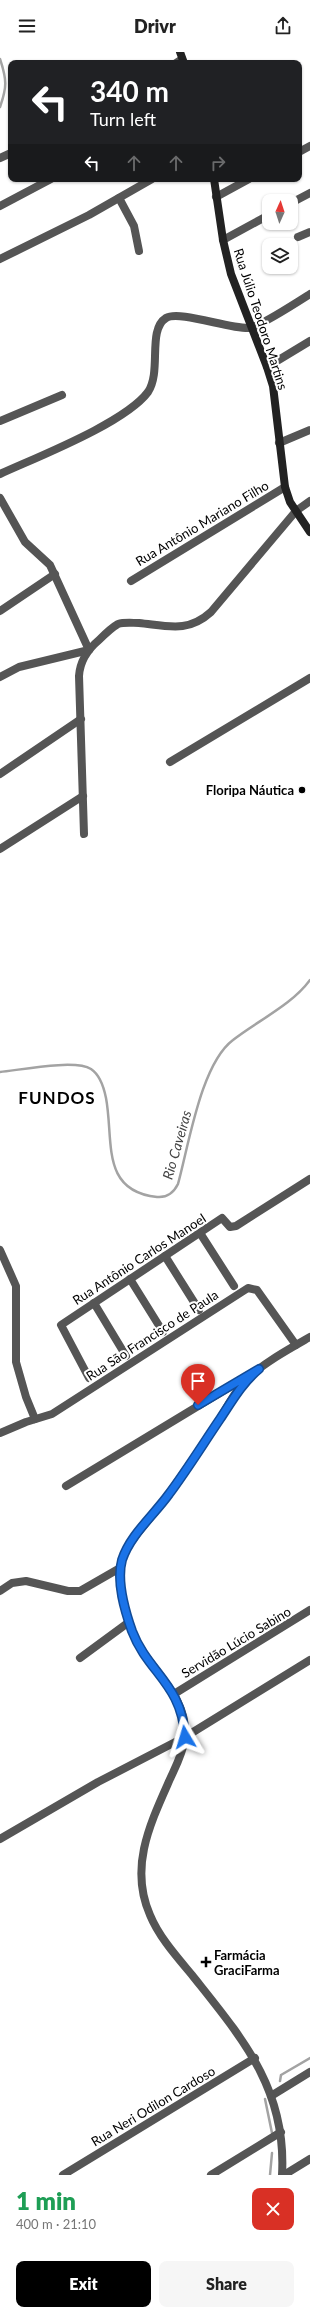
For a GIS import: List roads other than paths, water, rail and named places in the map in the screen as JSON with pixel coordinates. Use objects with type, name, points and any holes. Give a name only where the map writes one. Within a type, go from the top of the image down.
[{"type":"main road","name":"Rua Júlio Teodoro Martins","points":[[214,182],[223,240],[231,274],[267,367],[275,398],[285,486],[296,511],[310,532]]},
{"type":"street","points":[[0,206],[44,182]]},
{"type":"street","points":[[0,258],[119,198],[147,182]]},
{"type":"street","points":[[216,197],[244,182]]},
{"type":"street","points":[[298,199],[310,193]]},
{"type":"street","points":[[119,198],[134,226],[139,251]]},
{"type":"street","points":[[223,240],[262,219]]},
{"type":"street","points":[[298,237],[310,232]]},
{"type":"street","points":[[0,474],[108,423],[142,398],[152,385],[155,377],[156,334],[160,323],[165,319],[176,315],[230,327],[251,328],[310,294]]},
{"type":"street","points":[[267,367],[310,341]]},
{"type":"street","points":[[0,421],[62,395]]},
{"type":"street","points":[[279,443],[310,430]]},
{"type":"street","name":"Rua Antônio Mariano Filho","points":[[131,581],[285,486]]},
{"type":"street","points":[[0,498],[25,542],[50,565],[89,650]]},
{"type":"street","points":[[84,834],[80,670],[89,650],[118,624],[132,623],[176,627],[194,625],[201,621],[296,511],[310,501]]},
{"type":"street","points":[[0,611],[54,574]]},
{"type":"street","points":[[0,677],[19,667],[89,650]]},
{"type":"street","points":[[170,762],[310,678]]},
{"type":"street","points":[[0,774],[80,719]]},
{"type":"street","points":[[0,849],[83,796]]},
{"type":"street","name":"Rua Antônio Carlos Manoel","points":[[89,1378],[61,1325],[222,1218],[230,1227],[236,1226],[310,1179]]},
{"type":"street","points":[[200,1233],[234,1286]]},
{"type":"street","points":[[0,1250],[16,1286],[16,1362],[26,1397],[35,1418]]},
{"type":"street","points":[[165,1256],[199,1310]]},
{"type":"street","points":[[130,1279],[163,1332]]},
{"type":"street","name":"Rua São Francisco de Paula","points":[[0,1432],[35,1418],[52,1414],[248,1288],[257,1290],[296,1345]]},
{"type":"street","points":[[94,1303],[126,1356]]},
{"type":"street","points":[[66,1486],[259,1369],[310,1336]]},
{"type":"street","points":[[259,1369],[241,1386],[169,1494],[132,1540],[124,1554],[120,1568],[121,1590],[129,1622],[139,1645],[174,1694],[184,1722],[185,1737],[178,1762],[147,1831],[141,1863],[142,1887],[150,1916],[163,1938],[240,2035],[255,2058],[271,2096],[281,2132],[283,2175],[310,2160]]},
{"type":"street","points":[[0,1591],[12,1583],[26,1581],[68,1591],[80,1591],[120,1568]]},
{"type":"street","name":"Servidão Lúcio Sabino","points":[[174,1694],[310,1610]]},
{"type":"street","points":[[80,1658],[129,1622]]},
{"type":"street","points":[[0,1839],[98,1782],[185,1737],[310,1660]]},
{"type":"street","name":"Rua Neri Odilon Cardoso","points":[[63,2175],[255,2058]]},
{"type":"street","points":[[271,2096],[310,2072]]},
{"type":"street","points":[[211,2175],[281,2132]]},
{"type":"waterway","points":[[0,59],[5,78],[5,89],[0,107]]},
{"type":"waterway","name":"Rio Caveiras","points":[[0,1072],[60,1065],[83,1066],[91,1069],[99,1078],[103,1086],[108,1114],[113,1161],[118,1174],[126,1185],[139,1193],[164,1197],[175,1190],[178,1184],[204,1086],[212,1067],[222,1051],[242,1033],[294,997],[310,980]]},
{"type":"waterway","points":[[280,2081],[281,2075],[310,2058]]},
{"type":"waterway","points":[[265,2099],[272,2133]]},
{"type":"waterway","points":[[270,2175],[272,2153]]},
{"type":"place","name":"Floripa Náutica","points":[[302,790]]},
{"type":"place","name":"Farmácia GraciFarma","points":[[206,1962]]},
{"type":"district","name":"FUNDOS","points":[[57,1098]]}]
